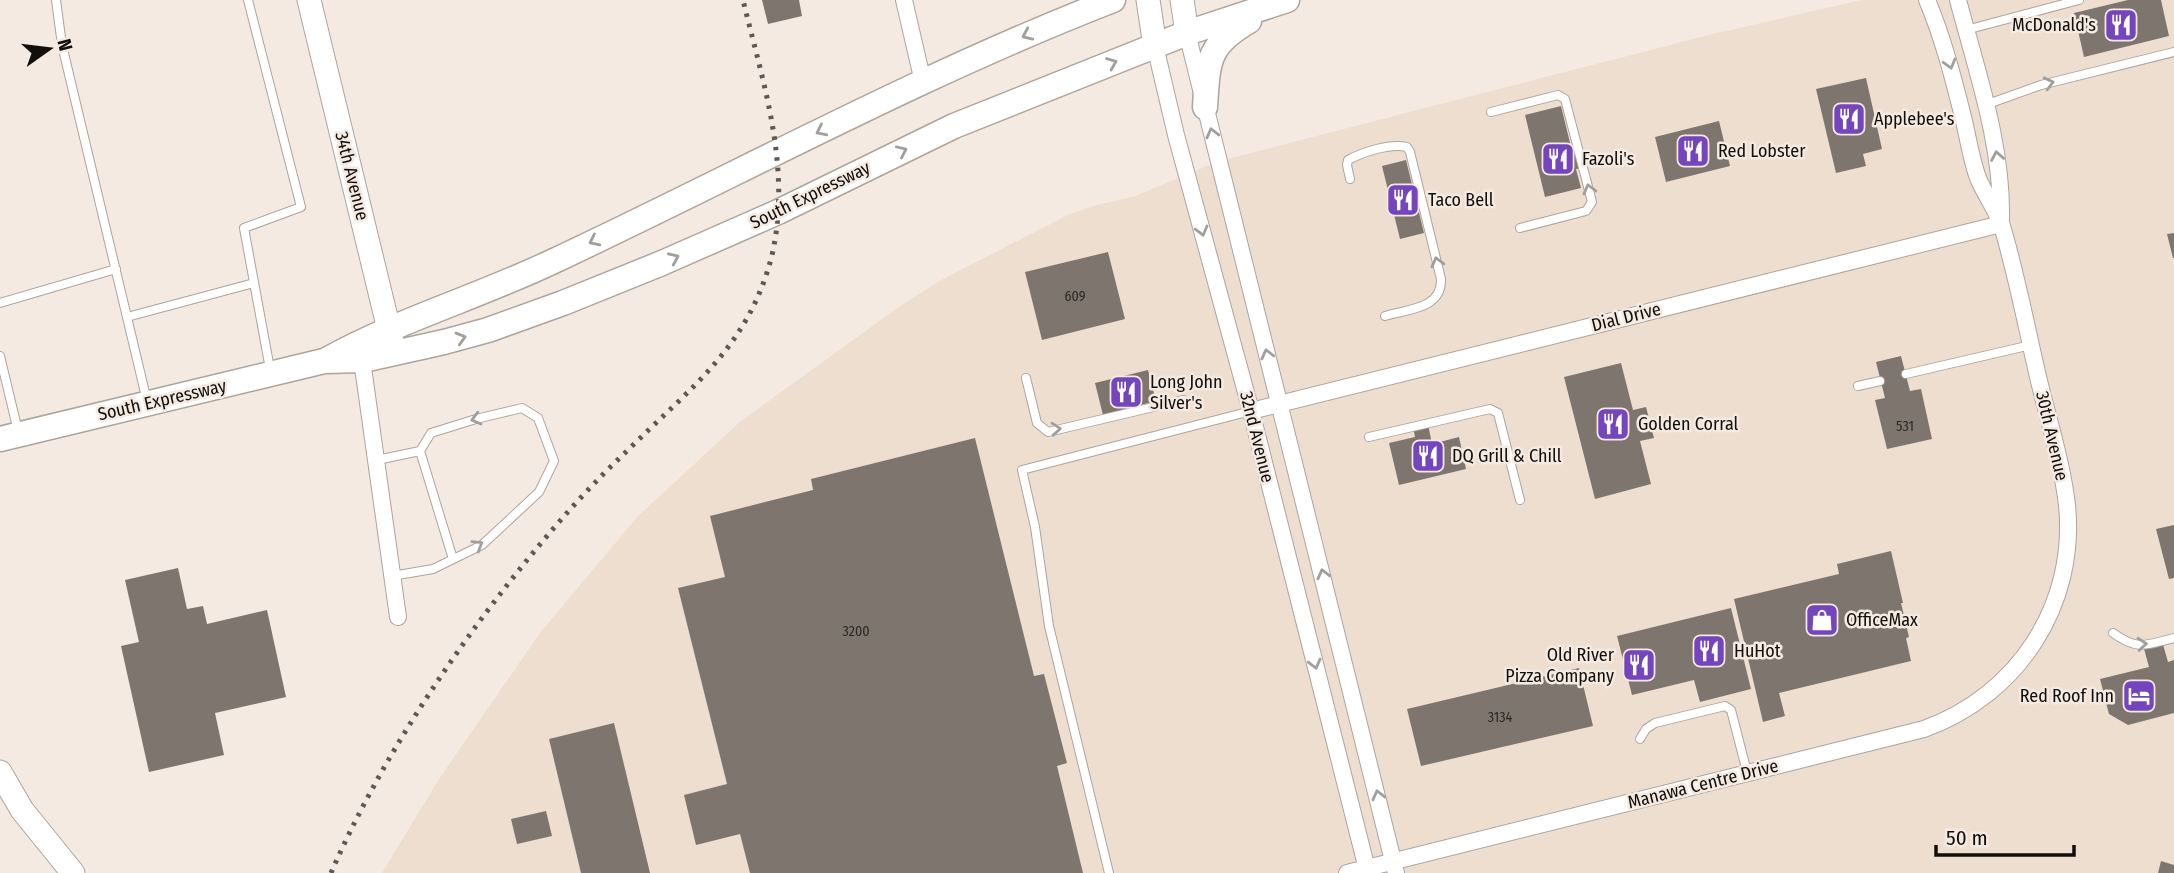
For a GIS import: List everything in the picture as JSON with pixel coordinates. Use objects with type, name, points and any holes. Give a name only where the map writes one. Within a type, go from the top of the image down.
[{"type":"main road","name":"South Expressway","points":[[361,351],[389,328],[554,261],[923,82],[1113,0]]},
{"type":"main road","name":"South Expressway","points":[[9,436],[361,351],[394,353],[488,330],[662,263],[778,212],[954,126],[1187,33],[1286,1]]},
{"type":"main road","points":[[1205,107],[1211,56],[1218,44],[1230,32],[1286,1]]},
{"type":"street","name":"34th Avenue","points":[[309,0],[394,353]]},
{"type":"street","points":[[904,0],[923,82]]},
{"type":"street","name":"32nd Avenue","points":[[1148,0],[1155,46],[1175,135],[1251,411],[1367,871]]},
{"type":"street","name":"32nd Avenue","points":[[1182,0],[1205,107],[1395,867]]},
{"type":"street","name":"30th Avenue","points":[[1927,0],[1951,66],[1978,178],[2001,224],[2064,484],[2067,552],[2059,592],[2050,616],[2033,646]]},
{"type":"street","name":"30th Avenue","points":[[1958,0],[1997,155],[2002,194],[2001,224]]},
{"type":"street","name":"Dial Drive","points":[[1251,411],[2001,224]]},
{"type":"street","points":[[361,351],[398,617]]},
{"type":"street","name":"Manawa Centre Drive","points":[[1347,873],[1395,867],[1747,772],[1935,725],[1991,692],[2015,669],[2033,646]]},
{"type":"street","points":[[0,772],[22,810],[73,873]]},
{"type":"lane","points":[[56,0],[62,45],[148,404]]},
{"type":"lane","points":[[248,0],[301,207],[244,228],[271,374]]},
{"type":"lane","points":[[1966,30],[2079,0]]},
{"type":"lane","points":[[1985,105],[2041,85],[2174,52]]},
{"type":"lane","points":[[1491,112],[1558,95],[1565,99],[1592,202],[1586,211],[1520,228]]},
{"type":"lane","points":[[1350,179],[1348,160],[1356,156],[1394,146],[1406,147],[1410,152],[1441,279],[1441,290],[1438,297],[1427,304],[1385,316]]},
{"type":"lane","points":[[0,303],[116,269]]},
{"type":"lane","points":[[127,317],[254,283]]},
{"type":"lane","points":[[1906,374],[2031,345]]},
{"type":"lane","points":[[0,356],[9,436]]},
{"type":"lane","points":[[1026,379],[1037,424],[1048,432],[1182,400]]},
{"type":"lane","points":[[1858,386],[1880,380]]},
{"type":"lane","points":[[377,460],[420,451],[431,433],[522,408],[538,418],[554,461],[539,492],[482,545],[432,569],[392,576]]},
{"type":"lane","points":[[1368,437],[1490,409],[1498,412],[1520,500]]},
{"type":"lane","points":[[1109,873],[1049,626],[1035,527],[1022,470],[1251,411]]},
{"type":"lane","points":[[420,451],[453,559]]},
{"type":"lane","points":[[2113,634],[2129,645],[2143,645],[2174,638]]},
{"type":"lane","points":[[1640,739],[1646,729],[1655,723],[1725,706],[1731,710],[1747,772]]},
{"type":"shaded area","points":[[1862,0],[2174,0],[2174,873],[382,873],[439,779],[540,633],[638,516],[741,421],[903,304],[943,279],[1068,215],[1135,196],[1219,161],[1717,33]]},
{"type":"building","points":[[762,0],[799,0],[802,16],[768,24]]},
{"type":"building","name":"McDonald's","points":[[2128,0],[2161,0],[2169,36],[2084,57],[2074,13]]},
{"type":"building","name":"Applebee's","points":[[1866,78],[1882,149],[1863,154],[1866,166],[1836,173],[1816,89]]},
{"type":"building","name":"Fazoli's","points":[[1561,106],[1572,151],[1577,149],[1582,168],[1576,169],[1581,188],[1545,197],[1525,115]]},
{"type":"building","name":"Red Lobster","points":[[1719,121],[1730,166],[1666,182],[1655,137]]},
{"type":"building","name":"Taco Bell","points":[[1406,160],[1424,233],[1400,239],[1382,166]]},
{"type":"building","points":[[2174,233],[2174,258],[2173,258],[2167,234]]},
{"type":"building","points":[[1108,252],[1125,319],[1042,340],[1025,272]]},
{"type":"building","points":[[1901,356],[1910,391],[1921,389],[1932,439],[1887,449],[1875,400],[1885,398],[1876,362]]},
{"type":"building","name":"Golden Corral","points":[[1621,363],[1633,410],[1646,407],[1654,438],[1640,441],[1651,484],[1595,499],[1564,377]]},
{"type":"building","name":"Long John Silver's","points":[[1148,370],[1156,401],[1103,415],[1095,383]]},
{"type":"building","name":"DQ Grill & Chill","points":[[1428,424],[1432,444],[1459,437],[1466,469],[1399,485],[1389,443],[1415,437],[1413,427]]},
{"type":"building","points":[[975,438],[1034,676],[1044,674],[1067,763],[1057,766],[1083,873],[750,873],[740,834],[696,845],[684,795],[727,784],[678,588],[725,577],[710,516],[813,490],[811,479]]},
{"type":"building","points":[[2174,525],[2174,578],[2169,579],[2156,529]]},
{"type":"building","name":"OfficeMax","points":[[1891,551],[1903,603],[1911,661],[1779,693],[1785,716],[1763,722],[1734,599],[1839,574],[1837,564]]},
{"type":"building","points":[[178,568],[187,609],[203,606],[207,624],[267,610],[286,697],[215,713],[224,755],[149,772],[121,646],[139,642],[125,580]]},
{"type":"building","points":[[1731,608],[1751,689],[1700,702],[1694,680],[1632,695],[1617,636]]},
{"type":"building","name":"Red Roof Inn","points":[[2162,641],[2168,662],[2174,660],[2174,713],[2128,725],[2109,714],[2100,679],[2149,667],[2143,645]]},
{"type":"building","points":[[1579,668],[1593,726],[1421,766],[1407,709]]},
{"type":"building","points":[[614,723],[650,873],[581,873],[549,739]]},
{"type":"building","points":[[546,811],[552,836],[517,844],[511,819]]},
{"type":"building","points":[[2161,861],[2174,865],[2174,873],[2158,873]]},
{"type":"railway","points":[[331,873],[397,746],[478,623],[580,498],[714,364],[733,341],[762,287],[772,255],[777,222],[777,158],[766,94],[743,0]]},
{"type":"place","name":"McDonald's","points":[[2121,25]]},
{"type":"place","name":"Applebee's","points":[[1849,119]]},
{"type":"place","name":"Red Lobster","points":[[1693,151]]},
{"type":"place","name":"Fazoli's","points":[[1558,159]]},
{"type":"place","name":"Taco Bell","points":[[1403,200]]},
{"type":"place","name":"Long John Silver's","points":[[1126,392]]},
{"type":"place","name":"Golden Corral","points":[[1613,424]]},
{"type":"place","name":"DQ Grill & Chill","points":[[1428,456]]},
{"type":"place","name":"OfficeMax","points":[[1822,620]]},
{"type":"place","name":"HuHot","points":[[1709,651]]},
{"type":"place","name":"Old River Pizza Company","points":[[1639,665]]},
{"type":"place","name":"Red Roof Inn","points":[[2139,696]]}]
